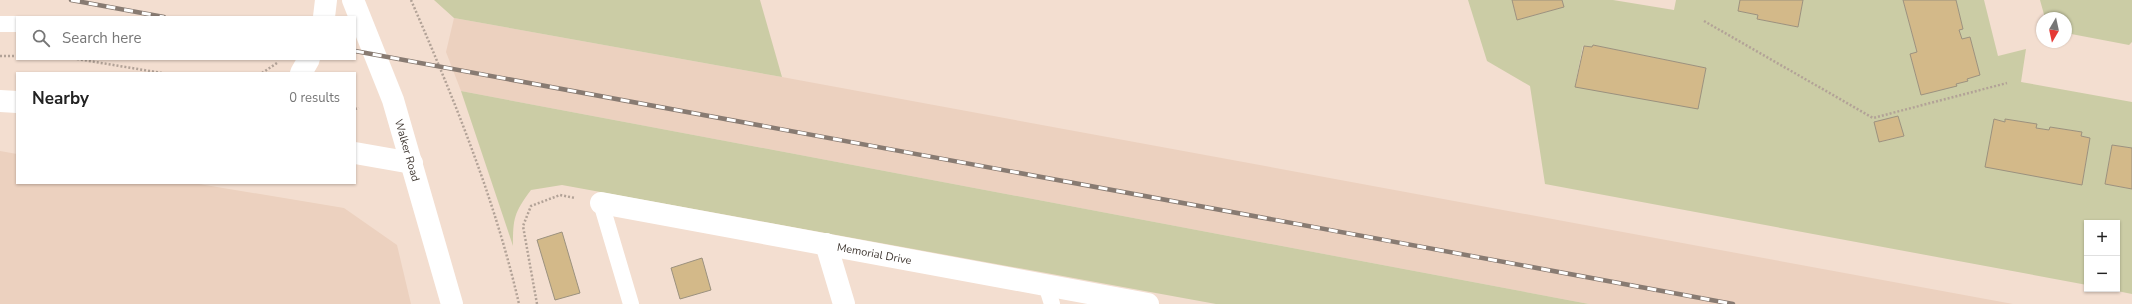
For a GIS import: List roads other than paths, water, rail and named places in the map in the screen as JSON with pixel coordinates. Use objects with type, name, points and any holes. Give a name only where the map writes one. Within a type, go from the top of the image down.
[{"type":"street","points":[[324,16],[326,0]]},
{"type":"street","name":"Walker Road","points":[[353,0],[393,100],[452,304]]},
{"type":"street","points":[[302,72],[308,60]]},
{"type":"street","points":[[0,101],[16,102]]},
{"type":"street","points":[[356,153],[412,163]]},
{"type":"street","name":"Memorial Drive","points":[[600,203],[826,244],[1049,295],[1148,304]]},
{"type":"street","points":[[826,244],[844,304]]},
{"type":"lane","points":[[0,24],[16,24]]},
{"type":"lane","points":[[600,203],[631,304]]},
{"type":"railway","points":[[71,0],[159,16]]},
{"type":"railway","points":[[356,51],[1733,304]]}]
